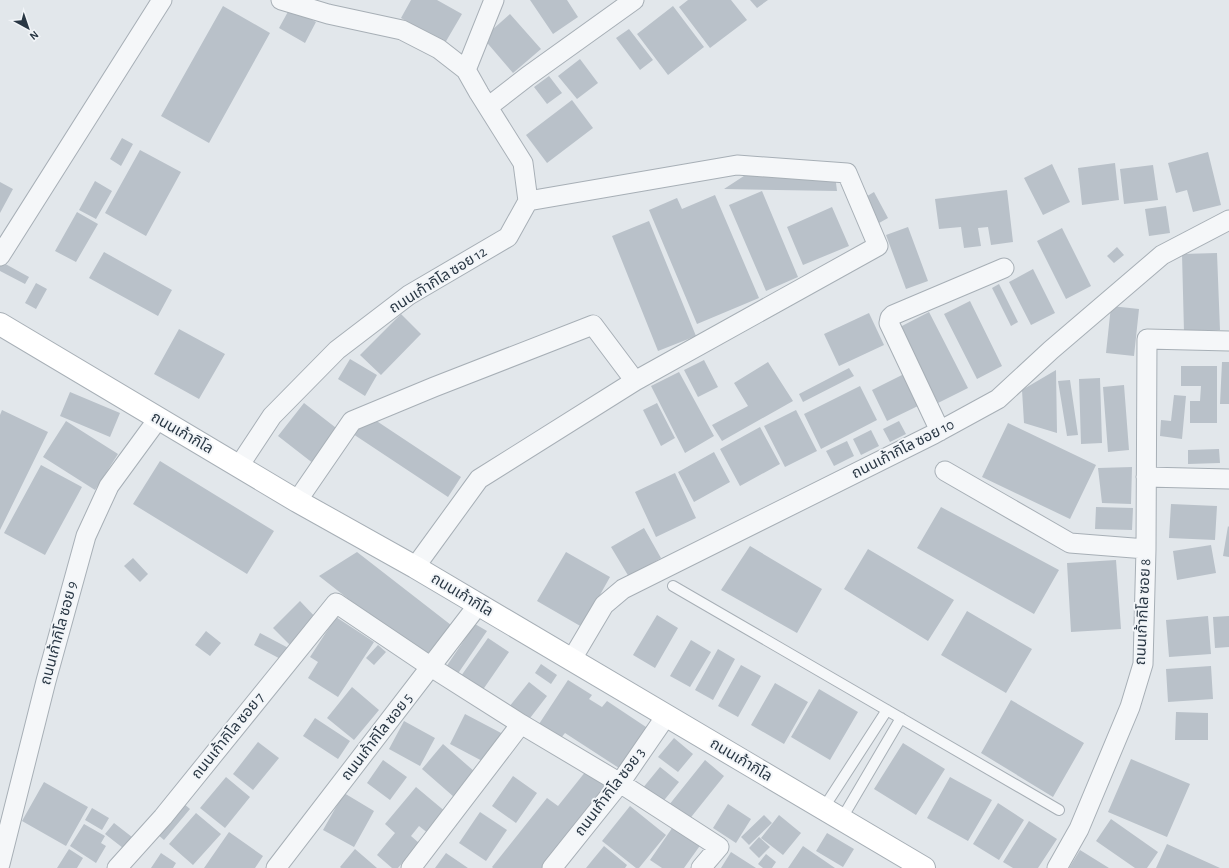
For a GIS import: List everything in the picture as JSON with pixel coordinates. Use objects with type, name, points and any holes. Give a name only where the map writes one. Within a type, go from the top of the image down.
[{"type":"main road","name":"ถนนเก้ากิโล","points":[[0,324],[297,501],[415,567],[924,868]]},
{"type":"street","points":[[0,256],[162,0]]},
{"type":"street","points":[[281,0],[331,7],[402,30],[439,49],[466,70],[523,163],[528,201],[736,165],[847,173],[878,246],[635,381],[479,479],[415,567]]},
{"type":"street","points":[[466,70],[494,0]]},
{"type":"street","points":[[488,107],[528,76],[634,0]]},
{"type":"street","name":"ถนนเก้ากิโล ซอย 12","points":[[239,466],[272,416],[338,350],[409,295],[508,237],[528,201]]},
{"type":"street","name":"ถนนเก้ากิโล ซอย 10","points":[[572,659],[604,605],[624,589],[940,431],[998,399],[1051,350],[1162,255],[1229,220]]},
{"type":"street","points":[[940,431],[889,323],[889,320],[893,315],[1004,268]]},
{"type":"street","points":[[297,501],[352,421],[434,387],[593,325],[635,381]]},
{"type":"street","name":"ถนนเก้ากิโล ซอย 8","points":[[1057,868],[1079,829],[1130,707],[1143,664],[1146,550],[1148,339],[1229,341]]},
{"type":"street","name":"ถนนเก้ากิโล ซอย 9","points":[[0,864],[46,681],[86,536],[109,486],[158,419]]},
{"type":"street","points":[[945,471],[1070,542],[1146,550]]},
{"type":"street","points":[[1146,477],[1229,478]]},
{"type":"street","name":"ถนนเก้ากิโล ซอย 7","points":[[118,868],[162,817],[336,603],[431,667]]},
{"type":"street","name":"ถนนเก้ากิโล ซอย 5","points":[[276,868],[478,605]]},
{"type":"street","points":[[431,667],[521,724],[620,783],[719,847],[701,868]]},
{"type":"street","name":"ถนนเก้ากิโล ซอย 3","points":[[552,868],[620,783],[666,716]]},
{"type":"street","points":[[411,868],[521,724]]},
{"type":"lane","points":[[673,586],[1059,810]]},
{"type":"lane","points":[[832,814],[887,710]]},
{"type":"lane","points":[[832,814],[901,718]]},
{"type":"building","points":[[411,0],[437,0],[462,14],[445,43],[401,18]]},
{"type":"building","points":[[530,0],[567,0],[578,17],[553,34]]},
{"type":"building","points":[[688,0],[731,0],[747,20],[710,48],[679,7]]},
{"type":"building","points":[[750,0],[768,0],[757,8]]},
{"type":"building","points":[[223,6],[270,33],[209,143],[161,116]]},
{"type":"building","points":[[673,6],[704,47],[668,75],[637,34]]},
{"type":"building","points":[[290,8],[316,22],[305,43],[279,28]]},
{"type":"building","points":[[510,14],[541,49],[513,73],[483,38]]},
{"type":"building","points":[[629,29],[653,60],[640,70],[616,38]]},
{"type":"building","points":[[580,59],[598,83],[577,99],[558,76]]},
{"type":"building","points":[[549,76],[562,93],[547,104],[534,87]]},
{"type":"building","points":[[572,100],[593,128],[547,163],[526,135]]},
{"type":"building","points":[[122,138],[133,144],[121,166],[110,159]]},
{"type":"building","points":[[140,150],[181,172],[146,236],[105,213]]},
{"type":"building","points":[[1208,152],[1221,205],[1193,212],[1187,190],[1176,193],[1168,163]]},
{"type":"building","points":[[1115,163],[1119,200],[1082,205],[1078,168]]},
{"type":"building","points":[[1052,164],[1070,202],[1043,215],[1024,178]]},
{"type":"building","points":[[1153,165],[1158,200],[1124,204],[1120,169]]},
{"type":"building","points":[[750,172],[835,175],[837,191],[724,189]]},
{"type":"building","points":[[95,181],[112,191],[96,219],[79,210]]},
{"type":"building","points":[[0,182],[13,189],[0,213]]},
{"type":"building","points":[[1007,190],[1013,242],[991,245],[988,227],[978,228],[981,246],[964,248],[961,227],[939,229],[935,199]]},
{"type":"building","points":[[762,191],[798,277],[766,291],[729,205]]},
{"type":"building","points":[[874,192],[888,218],[872,227],[859,201]]},
{"type":"building","points":[[715,195],[759,298],[697,324],[649,210],[677,198],[682,209]]},
{"type":"building","points":[[1166,206],[1170,233],[1149,236],[1145,209]]},
{"type":"building","points":[[832,207],[849,246],[803,265],[787,227]]},
{"type":"building","points":[[77,212],[98,224],[76,262],[55,251]]},
{"type":"building","points":[[649,221],[696,336],[658,351],[612,236]]},
{"type":"building","points":[[908,227],[928,281],[906,289],[886,235]]},
{"type":"building","points":[[1062,228],[1091,286],[1066,299],[1037,241]]},
{"type":"building","points":[[1117,247],[1124,255],[1114,263],[1107,256]]},
{"type":"building","points":[[104,252],[172,290],[158,316],[89,278]]},
{"type":"building","points":[[1217,253],[1220,330],[1184,332],[1182,254]]},
{"type":"building","points":[[0,261],[29,277],[25,284],[0,271]]},
{"type":"building","points":[[1033,269],[1055,313],[1031,325],[1009,282]]},
{"type":"building","points":[[36,283],[47,289],[36,309],[25,303]]},
{"type":"building","points":[[999,284],[1018,322],[1011,326],[992,288]]},
{"type":"building","points":[[970,301],[1002,366],[977,379],[944,314]]},
{"type":"building","points":[[1111,306],[1139,309],[1134,356],[1106,353]]},
{"type":"building","points":[[929,312],[968,388],[938,403],[900,327]]},
{"type":"building","points":[[869,313],[884,345],[839,366],[824,334]]},
{"type":"building","points":[[401,314],[421,334],[381,375],[360,355]]},
{"type":"building","points":[[179,329],[225,354],[199,399],[154,374]]},
{"type":"building","points":[[350,359],[377,375],[365,396],[338,379]]},
{"type":"building","points":[[704,360],[718,387],[698,397],[684,370]]},
{"type":"building","points":[[768,362],[793,401],[722,441],[712,425],[748,406],[734,383]]},
{"type":"building","points":[[1222,362],[1229,362],[1229,404],[1220,404]]},
{"type":"building","points":[[1181,366],[1217,366],[1217,423],[1190,423],[1190,401],[1200,401],[1201,386],[1181,386]]},
{"type":"building","points":[[849,368],[854,376],[803,402],[799,394]]},
{"type":"building","points":[[1056,370],[1057,433],[1024,423],[1022,390]]},
{"type":"building","points":[[679,372],[714,436],[685,453],[651,386]]},
{"type":"building","points":[[904,374],[920,405],[887,421],[872,390]]},
{"type":"building","points":[[1100,378],[1102,443],[1081,444],[1079,379]]},
{"type":"building","points":[[1070,380],[1078,435],[1067,436],[1058,381]]},
{"type":"building","points":[[1124,385],[1129,450],[1108,452],[1103,387]]},
{"type":"building","points":[[860,386],[877,420],[821,449],[804,414]]},
{"type":"building","points":[[70,392],[120,413],[110,437],[60,416]]},
{"type":"building","points":[[1174,395],[1186,396],[1182,439],[1160,436],[1161,420],[1171,421]]},
{"type":"building","points":[[304,403],[349,438],[323,471],[278,436]]},
{"type":"building","points":[[657,403],[675,438],[661,446],[643,410]]},
{"type":"building","points":[[2,410],[48,432],[0,530],[0,415]]},
{"type":"building","points":[[360,410],[461,477],[448,497],[347,430]]},
{"type":"building","points":[[796,410],[817,451],[785,467],[764,426]]},
{"type":"building","points":[[66,421],[118,454],[95,490],[43,457]]},
{"type":"building","points":[[899,421],[906,434],[890,442],[883,429]]},
{"type":"building","points":[[1008,423],[1096,465],[1070,519],[982,477]]},
{"type":"building","points":[[760,427],[780,464],[740,486],[720,449]]},
{"type":"building","points":[[871,430],[879,446],[861,455],[853,439]]},
{"type":"building","points":[[847,441],[854,456],[834,466],[826,451]]},
{"type":"building","points":[[1219,449],[1220,463],[1188,464],[1188,450]]},
{"type":"building","points":[[714,452],[730,482],[694,502],[678,472]]},
{"type":"building","points":[[160,461],[274,531],[247,574],[133,504]]},
{"type":"building","points":[[41,465],[82,487],[45,555],[4,533]]},
{"type":"building","points":[[1132,467],[1131,504],[1102,503],[1098,468]]},
{"type":"building","points":[[675,473],[696,518],[656,537],[635,492]]},
{"type":"building","points":[[1171,504],[1217,506],[1215,540],[1169,538]]},
{"type":"building","points":[[941,507],[1059,570],[1034,614],[917,548]]},
{"type":"building","points":[[1096,507],[1133,508],[1132,530],[1095,529]]},
{"type":"building","points":[[1228,526],[1229,527],[1229,557],[1223,556]]},
{"type":"building","points":[[644,528],[661,558],[629,577],[611,547]]},
{"type":"building","points":[[1211,545],[1216,573],[1177,580],[1173,551]]},
{"type":"building","points":[[750,546],[822,589],[797,633],[721,590]]},
{"type":"building","points":[[868,549],[954,600],[928,641],[844,589]]},
{"type":"building","points":[[357,552],[451,625],[424,658],[319,576]]},
{"type":"building","points":[[566,552],[610,577],[582,627],[537,601]]},
{"type":"building","points":[[133,558],[148,574],[140,582],[124,566]]},
{"type":"building","points":[[1116,560],[1121,629],[1071,632],[1067,563]]},
{"type":"building","points":[[300,601],[319,621],[292,647],[273,628]]},
{"type":"building","points":[[967,611],[1032,649],[1006,693],[941,655]]},
{"type":"building","points":[[657,615],[678,628],[655,668],[633,655]]},
{"type":"building","points":[[1208,616],[1211,654],[1169,657],[1166,620]]},
{"type":"building","points":[[1229,616],[1229,647],[1215,648],[1213,617]]},
{"type":"building","points":[[336,617],[374,642],[338,697],[308,678],[318,662],[310,657]]},
{"type":"building","points":[[475,624],[487,631],[457,675],[446,667]]},
{"type":"building","points":[[206,631],[221,643],[210,656],[195,645]]},
{"type":"building","points":[[260,633],[296,652],[290,664],[254,645]]},
{"type":"building","points":[[488,638],[509,652],[482,691],[461,676]]},
{"type":"building","points":[[691,640],[711,652],[690,687],[670,676]]},
{"type":"building","points":[[378,645],[386,652],[374,665],[366,658]]},
{"type":"building","points":[[718,649],[735,659],[713,700],[695,690]]},
{"type":"building","points":[[541,664],[557,675],[551,684],[535,673]]},
{"type":"building","points":[[741,665],[761,676],[738,717],[718,706]]},
{"type":"building","points":[[1211,666],[1213,699],[1168,702],[1166,669]]},
{"type":"building","points":[[568,680],[592,695],[589,699],[602,707],[607,701],[649,729],[622,770],[565,733],[561,738],[539,724]]},
{"type":"building","points":[[529,682],[547,696],[527,722],[509,707]]},
{"type":"building","points":[[775,683],[808,702],[784,744],[751,725]]},
{"type":"building","points":[[352,687],[379,710],[354,740],[327,718]]},
{"type":"building","points":[[819,689],[858,712],[830,760],[791,737]]},
{"type":"building","points":[[1011,700],[1084,743],[1053,797],[981,753]]},
{"type":"building","points":[[1176,712],[1208,713],[1208,740],[1175,740]]},
{"type":"building","points":[[465,714],[503,734],[488,764],[450,744]]},
{"type":"building","points":[[315,718],[350,741],[338,759],[303,736]]},
{"type":"building","points":[[404,721],[435,738],[420,766],[389,749]]},
{"type":"building","points":[[674,738],[693,754],[678,772],[658,757]]},
{"type":"building","points":[[258,742],[279,758],[253,790],[233,774]]},
{"type":"building","points":[[903,743],[945,769],[916,815],[874,789]]},
{"type":"building","points":[[443,744],[475,772],[454,797],[422,769]]},
{"type":"building","points":[[1131,759],[1190,784],[1167,837],[1108,812]]},
{"type":"building","points":[[383,760],[407,777],[390,800],[367,783]]},
{"type":"building","points":[[705,760],[724,776],[688,821],[669,805]]},
{"type":"building","points":[[660,767],[679,782],[661,804],[642,789]]},
{"type":"building","points":[[586,771],[609,789],[545,868],[493,868],[492,867],[547,798],[558,806]]},
{"type":"building","points":[[513,776],[537,793],[516,823],[492,806]]},
{"type":"building","points":[[226,777],[250,797],[225,828],[200,808]]},
{"type":"building","points":[[950,777],[992,800],[968,841],[927,818]]},
{"type":"building","points":[[44,782],[88,807],[66,846],[22,821]]},
{"type":"building","points":[[416,787],[447,813],[429,834],[419,826],[411,836],[419,843],[398,868],[392,868],[377,855],[395,833],[385,824]]},
{"type":"building","points":[[344,793],[374,811],[354,847],[323,830]]},
{"type":"building","points":[[183,803],[190,809],[164,840],[157,834]]},
{"type":"building","points":[[998,803],[1024,820],[999,860],[973,844]]},
{"type":"building","points":[[728,804],[751,819],[736,843],[713,828]]},
{"type":"building","points":[[630,806],[666,835],[639,868],[636,868],[602,841]]},
{"type":"building","points":[[92,808],[109,818],[102,830],[85,820]]},
{"type":"building","points":[[480,812],[507,830],[486,861],[459,843]]},
{"type":"building","points":[[196,813],[221,834],[193,865],[169,844]]},
{"type":"building","points":[[764,815],[772,823],[749,845],[741,837]]},
{"type":"building","points":[[779,815],[801,833],[783,855],[761,838]]},
{"type":"building","points":[[1111,819],[1158,852],[1147,868],[1135,868],[1096,841]]},
{"type":"building","points":[[677,821],[704,840],[684,868],[662,868],[650,860]]},
{"type":"building","points":[[1029,821],[1057,839],[1038,868],[1013,868],[1003,862]]},
{"type":"building","points":[[114,823],[132,837],[123,848],[105,834]]},
{"type":"building","points":[[84,824],[105,836],[101,843],[106,846],[96,863],[70,846]]},
{"type":"building","points":[[229,832],[263,856],[255,868],[204,868]]},
{"type":"building","points":[[827,833],[854,849],[843,867],[816,851]]},
{"type":"building","points":[[759,837],[770,847],[759,858],[749,848]]},
{"type":"building","points":[[1167,844],[1220,868],[1156,868]]},
{"type":"building","points":[[604,846],[627,865],[625,868],[586,868]]},
{"type":"building","points":[[803,846],[835,868],[788,868]]},
{"type":"building","points":[[69,849],[83,858],[77,868],[57,868]]},
{"type":"building","points":[[355,849],[377,868],[341,868],[340,867]]},
{"type":"building","points":[[1080,850],[1109,868],[1069,868]]},
{"type":"building","points":[[731,852],[756,868],[721,868]]},
{"type":"building","points":[[161,853],[176,863],[173,868],[151,868]]},
{"type":"building","points":[[446,853],[468,868],[435,868]]},
{"type":"building","points":[[766,854],[776,862],[772,868],[763,868],[758,864]]}]
